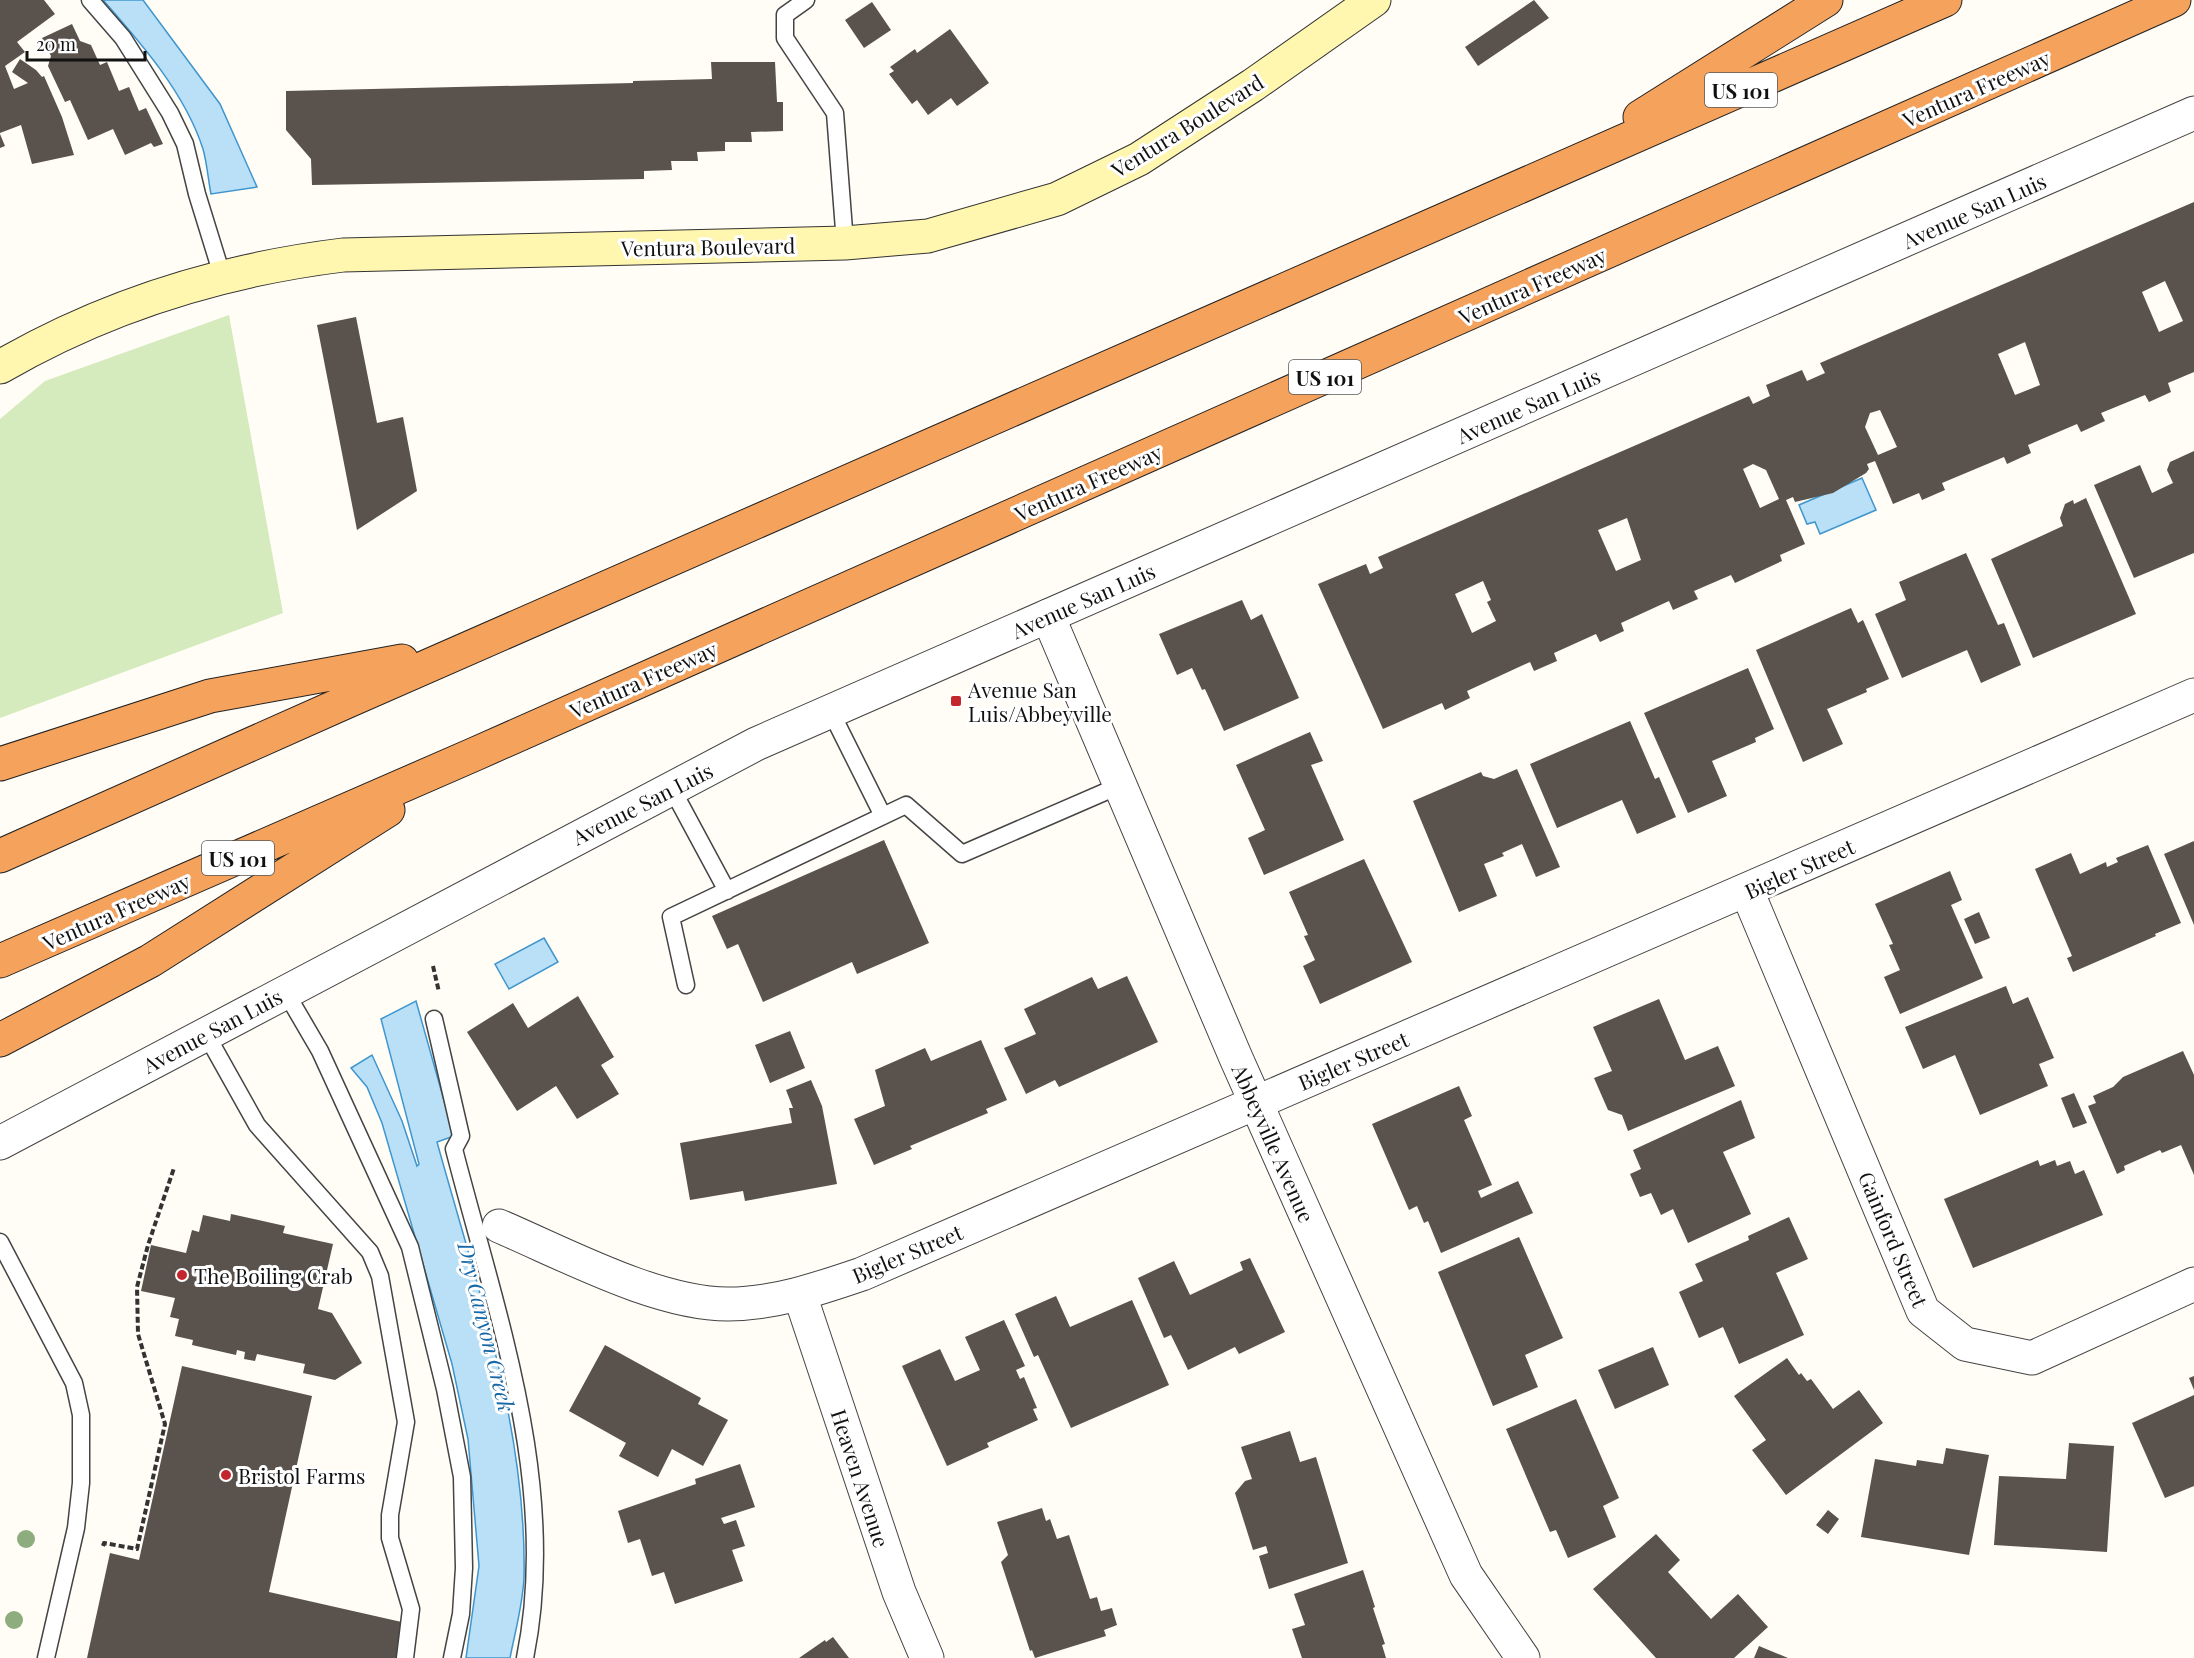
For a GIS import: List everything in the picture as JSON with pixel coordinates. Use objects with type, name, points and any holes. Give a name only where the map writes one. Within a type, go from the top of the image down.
[{"type":"highway","points":[[1538,181],[1826,0]]},
{"type":"highway","name":"US 101","points":[[0,856],[454,652],[1538,181],[1944,0]]},
{"type":"highway","name":"Ventura Freeway","points":[[0,962],[475,754],[2174,0]]},
{"type":"highway","points":[[0,764],[210,696],[454,652]]},
{"type":"highway","points":[[0,1040],[150,961],[475,754]]},
{"type":"main road","name":"Ventura Boulevard","points":[[0,367],[84,324],[161,292],[222,275],[285,262],[343,255],[845,243],[928,236],[1057,199],[1139,159],[1253,85],[1374,0]]},
{"type":"street","name":"Avenue San Luis","points":[[0,1143],[756,744],[2194,113]]},
{"type":"street","name":"Abbeyville Avenue","points":[[1048,616],[1257,1101],[1466,1575],[1523,1658]]},
{"type":"street","name":"Bigler Street","points":[[499,1226],[656,1293],[727,1304],[800,1295],[862,1274],[2194,695]]},
{"type":"street","name":"Gainford Street","points":[[1747,891],[1923,1311],[1965,1344],[2032,1358],[2194,1284]]},
{"type":"street","name":"Heaven Avenue","points":[[800,1295],[899,1593],[927,1658]]},
{"type":"lane","points":[[90,0],[123,38],[170,113],[185,144],[196,194],[222,275]]},
{"type":"lane","points":[[806,0],[785,15],[785,38],[835,113],[845,243]]},
{"type":"lane","points":[[831,712],[883,816]]},
{"type":"lane","points":[[686,985],[671,917],[906,805],[962,854],[1121,785]]},
{"type":"lane","points":[[671,787],[727,891]]},
{"type":"lane","points":[[285,991],[320,1051],[410,1247],[445,1389],[462,1477],[464,1568],[461,1614],[452,1658]]},
{"type":"lane","points":[[434,1019],[461,1136],[454,1149],[507,1349],[522,1423],[532,1496],[534,1565],[525,1658]]},
{"type":"lane","points":[[206,1034],[257,1125],[370,1252],[380,1275],[406,1422],[390,1515],[390,1538],[411,1610],[405,1658]]},
{"type":"lane","points":[[0,1242],[74,1383],[81,1415],[81,1483],[76,1528],[46,1658]]},
{"type":"path","points":[[101,1555],[104,1544],[137,1549],[165,1424],[138,1334],[137,1287],[148,1245],[174,1168]]},
{"type":"green space","points":[[229,315],[283,613],[0,718],[0,419],[45,381]]},
{"type":"water","points":[[103,0],[143,0],[220,104],[257,187],[211,194],[203,149],[185,108],[147,51]]},
{"type":"water","points":[[1862,478],[1876,510],[1820,534],[1815,522],[1807,524],[1799,505]]},
{"type":"water","points":[[544,938],[558,962],[509,989],[495,964]]},
{"type":"water","name":"Dry Canyon Creek","points":[[416,1001],[454,1136],[437,1142],[496,1357],[517,1466],[523,1522],[524,1577],[510,1658],[466,1658],[479,1566],[468,1439],[452,1364],[382,1123],[367,1087],[351,1068],[372,1055],[402,1121],[417,1166],[419,1164],[381,1019]]},
{"type":"building","points":[[0,0],[44,0],[55,14],[17,42],[25,52],[5,66],[14,89],[28,83],[12,72],[20,59],[42,77],[44,76],[62,117],[74,155],[32,164],[21,125],[0,133]]},
{"type":"building","points":[[1534,0],[1549,18],[1478,66],[1465,47]]},
{"type":"building","points":[[872,2],[891,30],[864,48],[845,20]]},
{"type":"building","points":[[72,24],[80,41],[91,45],[100,65],[107,62],[119,91],[129,87],[139,111],[146,108],[163,144],[154,147],[151,143],[125,155],[113,129],[88,140],[70,100],[65,102],[48,66],[51,56],[42,38]]},
{"type":"building","points":[[950,29],[989,83],[957,106],[951,98],[928,115],[917,100],[912,104],[889,74],[894,71],[890,67],[915,49],[917,53]]},
{"type":"building","points":[[711,62],[775,62],[777,102],[783,102],[783,131],[751,132],[752,142],[725,142],[725,151],[697,152],[698,161],[671,161],[672,170],[644,171],[644,179],[312,185],[311,159],[286,130],[286,91],[712,79]]},
{"type":"building","points":[[0,134],[5,146],[0,148]]},
{"type":"building","points":[[2194,202],[2194,372],[2168,383],[2171,392],[2149,402],[2145,395],[2101,413],[2105,421],[2081,432],[2077,424],[2028,445],[2031,453],[2007,464],[2004,457],[1942,483],[1945,490],[1922,500],[1919,493],[1893,504],[1875,461],[1867,464],[1869,469],[1866,473],[1833,493],[1795,502],[1793,497],[1786,500],[1805,544],[1780,555],[1782,561],[1735,583],[1731,575],[1694,591],[1698,599],[1673,610],[1669,601],[1621,623],[1624,631],[1600,642],[1596,634],[1554,653],[1557,661],[1534,671],[1530,662],[1467,691],[1470,698],[1445,710],[1442,703],[1383,729],[1318,584],[1366,564],[1370,574],[1383,568],[1378,557],[1749,396],[1753,404],[1770,396],[1766,385],[1802,370],[1807,381],[1825,373],[1820,363]],"holes":[[[2165,281],[2183,321],[2159,332],[2142,292]],[[2025,342],[2040,385],[2015,395],[1998,354]],[[1880,410],[1897,447],[1878,455],[1865,427],[1870,413]],[[1753,464],[1766,470],[1779,499],[1760,508],[1743,469]],[[1627,518],[1641,560],[1616,571],[1598,530]],[[1483,581],[1491,600],[1487,602],[1496,621],[1472,633],[1455,594]]]},
{"type":"building","points":[[356,317],[377,423],[403,417],[417,491],[357,530],[317,325]]},
{"type":"building","points":[[2194,451],[2194,553],[2134,578],[2094,485],[2140,465],[2152,493],[2173,483],[2167,470],[2170,462]]},
{"type":"building","points":[[2086,498],[2136,614],[2033,658],[1991,559],[2063,526],[2060,518],[2065,504],[2073,500],[2074,504]]},
{"type":"building","points":[[1966,553],[1998,625],[2004,623],[2021,665],[1981,683],[1967,650],[1902,678],[1875,614],[1906,600],[1899,582]]},
{"type":"building","points":[[1242,600],[1251,620],[1262,614],[1299,698],[1224,731],[1205,689],[1202,690],[1192,668],[1177,675],[1159,634]]},
{"type":"building","points":[[1851,608],[1858,623],[1863,620],[1889,679],[1866,689],[1867,692],[1827,709],[1843,744],[1803,762],[1756,650]]},
{"type":"building","points":[[1748,668],[1774,729],[1755,738],[1756,742],[1712,761],[1727,796],[1688,813],[1644,713]]},
{"type":"building","points":[[1630,721],[1655,779],[1659,777],[1676,817],[1637,834],[1622,800],[1557,828],[1530,764]]},
{"type":"building","points":[[1310,732],[1323,761],[1311,765],[1344,840],[1264,875],[1248,838],[1265,830],[1236,765]]},
{"type":"building","points":[[1517,769],[1560,867],[1536,877],[1522,844],[1502,853],[1504,856],[1484,864],[1497,896],[1459,912],[1413,801],[1481,772],[1483,776],[1494,779]]},
{"type":"building","points":[[884,840],[929,943],[857,974],[852,962],[763,1002],[738,944],[727,949],[712,916]]},
{"type":"building","points":[[2194,841],[2194,925],[2164,854]]},
{"type":"building","points":[[2148,845],[2181,923],[2073,972],[2067,958],[2072,956],[2035,869],[2071,853],[2080,874],[2106,862],[2107,867],[2118,862],[2116,858]]},
{"type":"building","points":[[1364,859],[1412,962],[1320,1004],[1303,966],[1315,960],[1304,936],[1308,935],[1289,892]]},
{"type":"building","points":[[1950,871],[1962,900],[1951,905],[1983,978],[1900,1014],[1884,977],[1900,970],[1889,945],[1893,944],[1875,904]]},
{"type":"building","points":[[1979,912],[1990,938],[1975,944],[1964,919]]},
{"type":"building","points":[[1127,976],[1158,1042],[1059,1087],[1055,1080],[1026,1094],[1004,1048],[1036,1034],[1024,1009],[1092,977],[1098,989]]},
{"type":"building","points":[[2006,986],[2013,1004],[2028,997],[2054,1058],[2039,1064],[2048,1086],[1980,1115],[1955,1055],[1923,1069],[1905,1027]]},
{"type":"building","points":[[578,996],[614,1057],[601,1065],[619,1094],[577,1119],[556,1086],[517,1111],[467,1032],[513,1003],[528,1028]]},
{"type":"building","points":[[1659,999],[1685,1060],[1718,1046],[1735,1086],[1628,1131],[1622,1115],[1608,1110],[1594,1078],[1612,1071],[1593,1027]]},
{"type":"building","points":[[790,1031],[805,1068],[770,1083],[755,1045]]},
{"type":"building","points":[[981,1040],[1007,1100],[986,1109],[988,1113],[910,1146],[912,1149],[874,1165],[854,1119],[885,1106],[875,1070],[925,1048],[931,1061]]},
{"type":"building","points":[[2183,1051],[2194,1075],[2194,1175],[2181,1145],[2162,1153],[2160,1150],[2124,1166],[2125,1170],[2117,1174],[2088,1106],[2096,1103],[2093,1096],[2113,1087],[2123,1077]]},
{"type":"building","points":[[811,1080],[822,1106],[837,1184],[745,1201],[743,1191],[690,1200],[680,1143],[792,1123],[789,1108],[793,1108],[786,1090]]},
{"type":"building","points":[[1459,1086],[1472,1116],[1464,1120],[1492,1185],[1478,1191],[1481,1198],[1518,1181],[1533,1213],[1441,1253],[1428,1221],[1424,1223],[1417,1206],[1409,1210],[1372,1124]]},
{"type":"building","points":[[2074,1093],[2087,1123],[2073,1128],[2061,1098]]},
{"type":"building","points":[[1741,1100],[1755,1138],[1723,1152],[1751,1214],[1688,1243],[1673,1209],[1661,1215],[1651,1193],[1640,1197],[1630,1174],[1641,1169],[1633,1150]]},
{"type":"building","points":[[2038,1160],[2040,1166],[2055,1160],[2057,1166],[2070,1161],[2075,1174],[2084,1170],[2103,1215],[1973,1268],[1944,1199]]},
{"type":"building","points":[[231,1214],[285,1226],[283,1233],[333,1244],[318,1309],[332,1313],[362,1363],[335,1380],[303,1373],[305,1364],[257,1354],[255,1361],[244,1359],[245,1352],[237,1350],[236,1355],[192,1345],[193,1340],[175,1336],[179,1319],[170,1317],[175,1298],[141,1291],[151,1245],[186,1253],[192,1230],[199,1232],[203,1215],[230,1221]]},
{"type":"building","points":[[1789,1217],[1808,1259],[1776,1273],[1804,1335],[1739,1364],[1723,1327],[1699,1338],[1679,1292],[1703,1281],[1695,1264],[1749,1240],[1748,1236]]},
{"type":"building","points":[[1519,1237],[1563,1338],[1525,1355],[1538,1387],[1493,1406],[1438,1272]]},
{"type":"building","points":[[1250,1258],[1285,1332],[1239,1354],[1235,1347],[1188,1370],[1171,1335],[1164,1338],[1138,1278],[1174,1261],[1190,1295],[1243,1270],[1240,1262]]},
{"type":"building","points":[[1056,1296],[1070,1327],[1132,1300],[1169,1385],[1071,1428],[1038,1355],[1034,1357],[1015,1314]]},
{"type":"building","points":[[1004,1320],[1025,1366],[1016,1370],[1020,1379],[1024,1377],[1037,1408],[1033,1409],[1038,1420],[987,1443],[989,1447],[947,1466],[902,1366],[940,1349],[955,1381],[980,1370],[965,1337]]},
{"type":"building","points":[[605,1345],[701,1398],[698,1404],[728,1420],[703,1466],[672,1449],[658,1477],[619,1456],[626,1443],[569,1411]]},
{"type":"building","points":[[1653,1347],[1669,1385],[1615,1409],[1598,1370]]},
{"type":"building","points":[[1787,1358],[1799,1375],[1801,1373],[1807,1381],[1811,1379],[1833,1409],[1859,1390],[1883,1423],[1786,1495],[1752,1450],[1766,1440],[1734,1396]]},
{"type":"building","name":"Bristol Farms","points":[[182,1366],[312,1396],[269,1592],[406,1623],[399,1658],[87,1658],[110,1553],[139,1560]]},
{"type":"building","points":[[2194,1376],[2194,1390],[2189,1378]]},
{"type":"building","points":[[2194,1395],[2194,1486],[2165,1498],[2132,1423]]},
{"type":"building","points":[[1576,1399],[1619,1498],[1603,1506],[1616,1537],[1568,1558],[1556,1530],[1550,1532],[1506,1429]]},
{"type":"building","points":[[1290,1431],[1300,1462],[1316,1457],[1348,1563],[1269,1589],[1259,1556],[1268,1553],[1266,1546],[1253,1550],[1235,1493],[1245,1481],[1252,1479],[1241,1447]]},
{"type":"building","points":[[2069,1443],[2114,1446],[2107,1552],[1994,1545],[1999,1476],[2066,1479]]},
{"type":"building","points":[[1946,1448],[1989,1455],[1969,1555],[1861,1537],[1875,1459],[1916,1466],[1917,1460],[1943,1464]]},
{"type":"building","points":[[740,1464],[755,1507],[721,1518],[724,1524],[736,1520],[745,1546],[732,1550],[743,1581],[675,1604],[664,1572],[652,1576],[640,1539],[628,1543],[618,1511],[696,1484],[695,1479]]},
{"type":"building","points":[[1042,1508],[1046,1521],[1050,1519],[1057,1539],[1069,1535],[1090,1599],[1097,1597],[1101,1611],[1112,1608],[1117,1625],[1104,1630],[1106,1636],[1035,1658],[1032,1650],[1030,1651],[1001,1562],[1008,1555],[997,1522]]},
{"type":"building","points":[[1828,1510],[1839,1519],[1828,1534],[1816,1525]]},
{"type":"building","points":[[1656,1534],[1680,1560],[1668,1572],[1711,1619],[1738,1594],[1768,1627],[1734,1658],[1656,1658],[1593,1589]]},
{"type":"building","points":[[1363,1570],[1385,1644],[1382,1645],[1386,1658],[1302,1658],[1292,1629],[1305,1625],[1294,1594]]},
{"type":"building","points":[[833,1637],[849,1658],[799,1658],[825,1640],[826,1642]]},
{"type":"building","points":[[1759,1646],[1788,1658],[1754,1658]]},
{"type":"place","name":"Avenue San Luis/Abbeyville","points":[[956,701]]},
{"type":"place","name":"The Boiling Crab","points":[[182,1275]]},
{"type":"place","name":"Bristol Farms","points":[[226,1475]]}]
